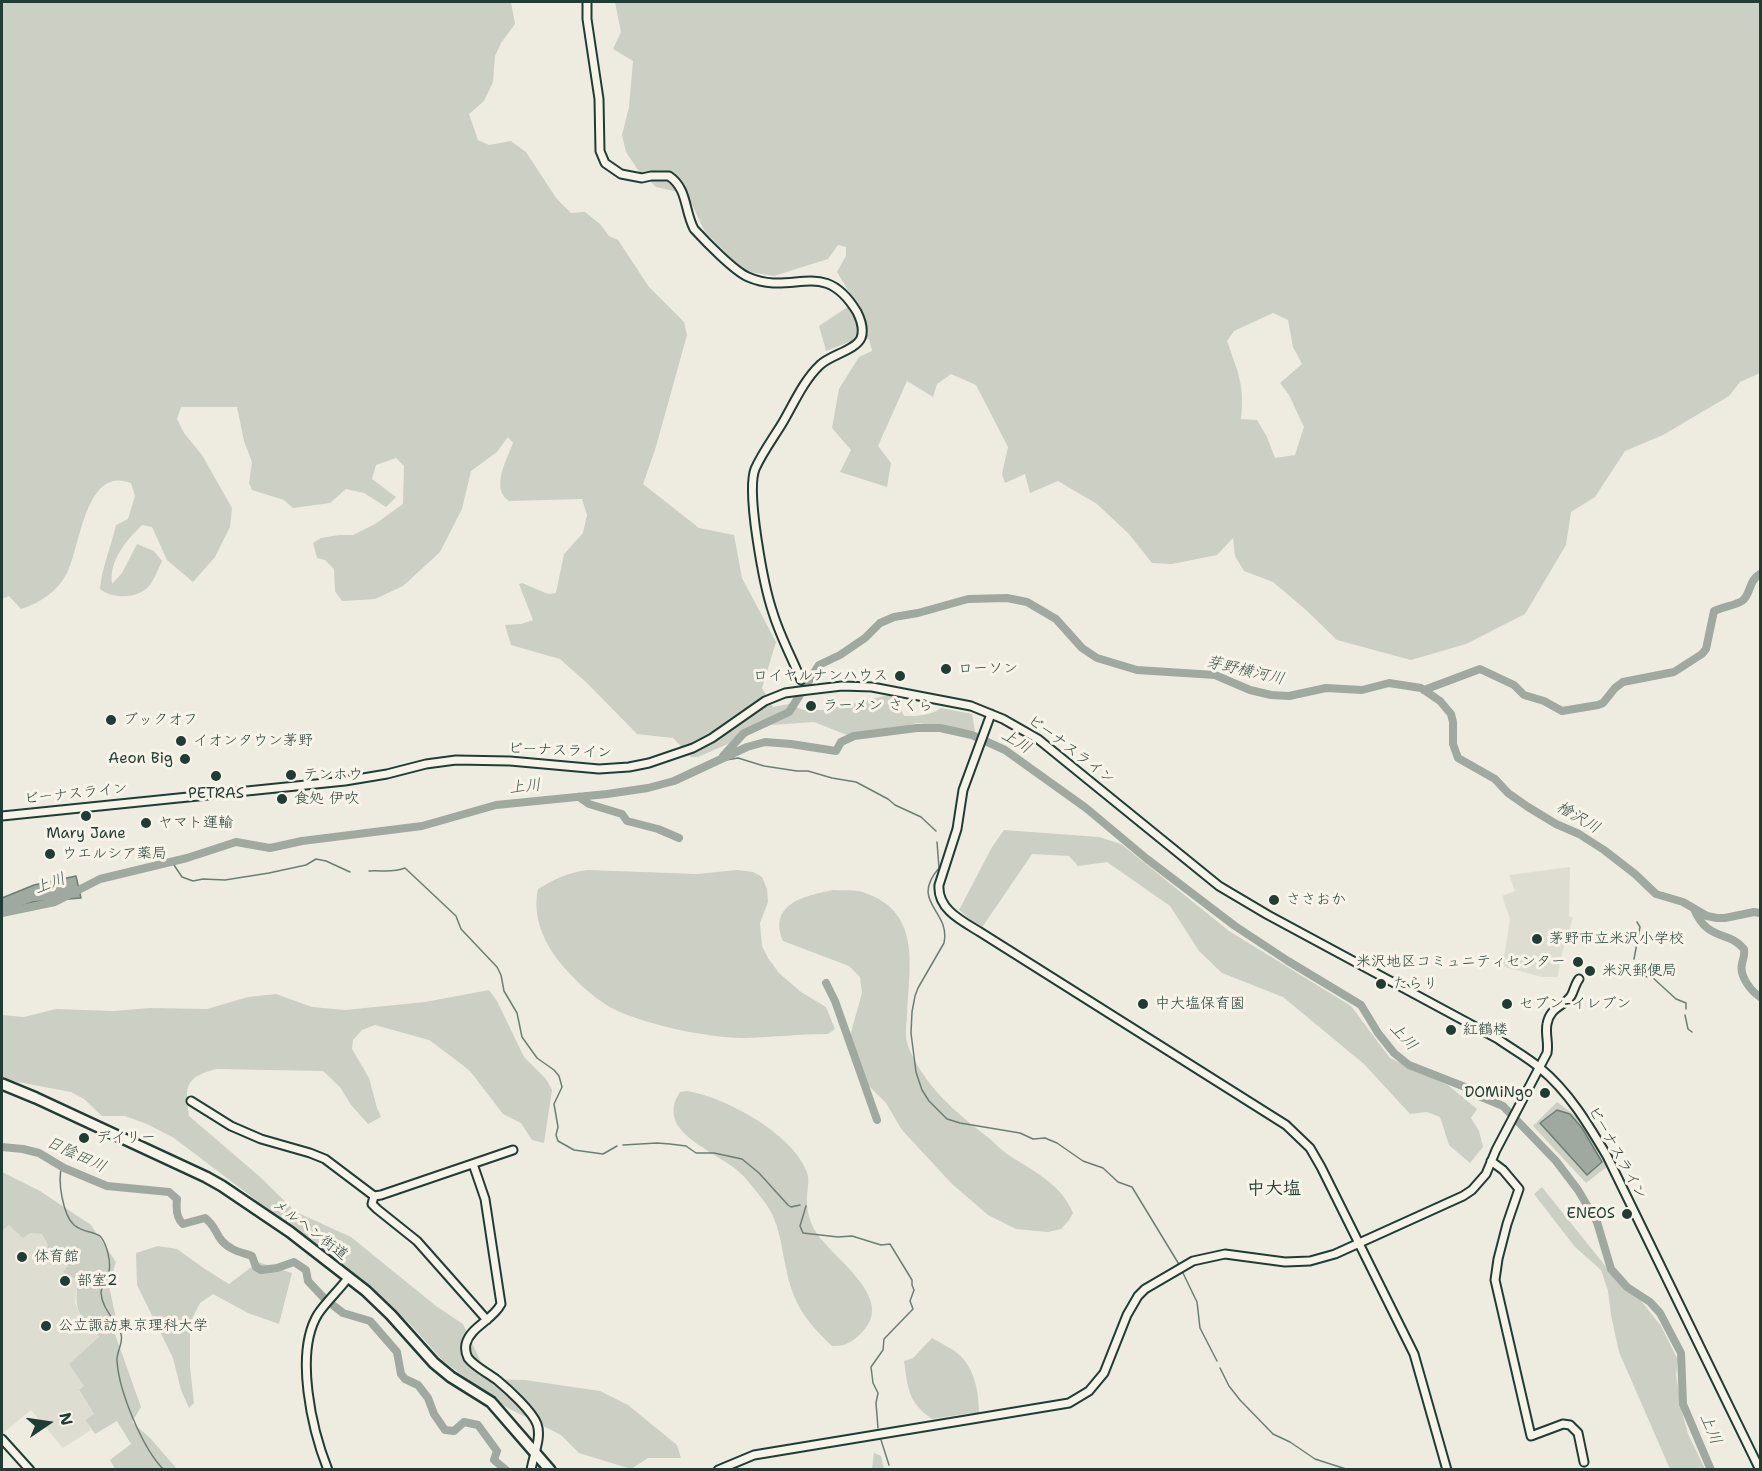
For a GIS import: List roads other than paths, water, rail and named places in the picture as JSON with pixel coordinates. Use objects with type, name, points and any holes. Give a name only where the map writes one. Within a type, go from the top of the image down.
[{"type":"highway","name":"メルヘン街道","points":[[2,1084],[222,1186],[290,1232],[380,1302],[434,1363],[491,1402],[550,1470]]},
{"type":"street","points":[[584,2],[599,99],[600,151],[605,163],[621,174],[642,178],[669,176],[682,188],[694,229],[747,277],[772,283],[810,279],[823,281],[843,293],[861,321],[863,330],[861,340],[849,349],[825,360],[811,374],[755,470],[753,505],[768,597],[801,680]]},
{"type":"street","name":"ビーナスライン","points":[[2,816],[345,781],[446,761],[499,761],[599,769],[629,767],[649,763],[693,748],[712,738],[765,701],[785,693],[842,686],[887,689],[971,706],[990,717],[1022,729],[1038,739],[1219,886],[1498,1039],[1540,1067],[1565,1092],[1607,1156],[1760,1470]]},
{"type":"street","points":[[990,717],[963,790],[957,829],[939,885],[938,891],[942,904],[953,915],[1286,1125],[1310,1148],[1413,1353],[1447,1470]]},
{"type":"street","points":[[718,1470],[754,1455],[1069,1403],[1097,1384],[1104,1373],[1127,1315],[1138,1296],[1193,1261],[1225,1254],[1285,1262],[1310,1261],[1335,1254],[1472,1190],[1486,1174],[1547,1053],[1549,1042],[1546,1030],[1547,1021],[1552,1011],[1571,995],[1578,979]]},
{"type":"street","points":[[191,1101],[231,1126],[251,1135],[326,1159],[374,1196],[381,1196],[513,1150]]},
{"type":"street","points":[[1491,1161],[1503,1170],[1520,1189],[1507,1224],[1495,1280],[1531,1436],[1563,1424],[1570,1425],[1578,1433],[1584,1462]]},
{"type":"street","points":[[473,1164],[485,1199],[501,1304],[496,1313],[471,1335],[466,1344],[467,1356],[499,1381],[529,1412],[537,1424],[538,1432],[531,1470]]},
{"type":"street","points":[[374,1196],[372,1204],[417,1241],[487,1320]]},
{"type":"street","points":[[328,1470],[314,1432],[311,1415],[309,1340],[311,1328],[318,1314],[348,1278]]},
{"type":"street","points":[[2,1440],[30,1470]]},
{"type":"water","points":[[76,876],[81,898],[33,902],[2,913],[2,898],[34,885]]},
{"type":"water","points":[[1557,1110],[1570,1114],[1582,1128],[1602,1162],[1587,1175],[1540,1123]]},
{"type":"waterway","name":"芽野横河川","points":[[1424,690],[1480,669],[1514,685],[1524,695],[1544,701],[1562,711],[1598,705],[1603,703],[1623,682],[1674,672],[1702,654],[1706,649],[1714,611],[1742,601],[1753,580],[1760,574]]},
{"type":"waterway","name":"芽野横河川","points":[[723,756],[744,733],[789,712],[819,665],[840,655],[865,638],[880,623],[894,617],[968,599],[1007,598],[1027,602],[1056,619],[1082,648],[1097,658],[1137,670],[1215,675],[1250,690],[1271,695],[1289,696],[1326,688],[1362,690],[1389,683],[1421,688],[1440,701],[1451,714],[1453,744],[1458,758],[1495,779],[1508,793],[1528,807],[1604,850],[1656,894],[1683,902],[1707,916],[1717,918],[1760,913]]},
{"type":"waterway","name":"上川","points":[[2,913],[55,902],[100,879],[187,858],[236,842],[270,848],[302,841],[422,826],[496,805],[648,788],[674,781],[747,747],[765,742],[836,751],[841,742],[854,736],[917,728],[940,728],[972,735],[1005,750],[1086,808],[1147,859],[1235,926],[1361,1005],[1378,1033],[1394,1053],[1409,1065],[1465,1087],[1503,1106],[1556,1161],[1578,1190],[1597,1222],[1611,1269],[1627,1287],[1650,1302],[1660,1313],[1681,1353],[1683,1404],[1711,1470]]},
{"type":"waterway","points":[[721,759],[738,758],[764,766],[808,771],[856,782],[921,817],[936,831]]},
{"type":"waterway","points":[[579,797],[589,804],[622,814],[627,821],[658,829],[679,838]]},
{"type":"waterway","points":[[937,842],[939,868],[928,890],[929,898],[942,922],[945,932],[944,943],[918,988],[912,1012],[911,1033],[916,1072],[922,1090],[929,1101],[947,1119],[1020,1133],[1033,1139],[1045,1138],[1057,1143],[1083,1161],[1103,1168],[1118,1182],[1132,1187],[1180,1266]]},
{"type":"waterway","points":[[172,862],[182,877],[193,881],[225,880],[269,873],[306,865],[316,859],[350,872]]},
{"type":"waterway","points":[[369,871],[392,871],[405,868],[456,916],[461,929],[497,967],[504,991],[517,1013],[522,1037],[537,1058],[559,1076],[562,1087],[554,1104],[558,1141],[574,1150],[603,1154],[617,1146]]},
{"type":"waterway","points":[[1694,909],[1705,926],[1738,943],[1744,949],[1742,973],[1750,987],[1760,997]]},
{"type":"waterway","points":[[1634,959],[1640,927],[1637,922]]},
{"type":"waterway","points":[[1636,968],[1635,976],[1652,977],[1676,999],[1686,1003],[1686,1009]]},
{"type":"waterway","points":[[826,983],[835,1001],[877,1120]]},
{"type":"waterway","points":[[1685,1015],[1688,1029],[1692,1032]]},
{"type":"waterway","points":[[623,1145],[670,1144],[686,1146],[696,1153],[714,1153],[742,1159],[759,1173],[788,1205],[791,1207],[800,1205]]},
{"type":"waterway","name":"日陰田川","points":[[2,1147],[39,1153],[64,1168],[107,1186],[169,1192],[177,1199],[178,1216],[183,1224],[205,1218],[225,1244],[236,1251],[252,1256],[256,1267],[261,1270],[277,1268],[294,1262],[306,1270],[308,1281],[323,1297]]},
{"type":"waterway","points":[[62,1166],[60,1180],[62,1197],[70,1220],[77,1227],[100,1236],[106,1248],[109,1272],[101,1293],[104,1304],[121,1334],[122,1341],[117,1361],[122,1388],[140,1434],[164,1470]]},
{"type":"waterway","points":[[806,1206],[800,1226],[803,1233],[838,1237],[852,1236],[881,1245],[890,1244],[912,1280],[914,1290],[910,1301],[913,1309],[884,1339],[883,1350],[871,1367],[873,1383],[878,1393],[876,1403],[878,1428]]},
{"type":"waterway","points":[[1182,1271],[1197,1302],[1200,1328],[1217,1361]]},
{"type":"waterway","name":"日陰田川","points":[[334,1306],[343,1313],[370,1321],[397,1352],[401,1374],[405,1379],[418,1385],[428,1398],[434,1414],[445,1430],[454,1431],[464,1422],[478,1425],[497,1451],[494,1460],[506,1470]]},
{"type":"waterway","points":[[1220,1368],[1229,1386],[1240,1400],[1273,1434],[1290,1442],[1315,1459],[1349,1470]]},
{"type":"waterway","points":[[881,1440],[889,1465]]},
{"type":"place","name":"ローソン","points":[[946,669]]},
{"type":"place","name":"ロイヤルナンハウス","points":[[900,676]]},
{"type":"place","name":"ラーメン さくら","points":[[811,706]]},
{"type":"place","name":"ブックオフ","points":[[111,720]]},
{"type":"place","name":"イオンタウン茅野","points":[[181,741]]},
{"type":"place","name":"Aeon Big","points":[[185,759]]},
{"type":"place","name":"テンホウ","points":[[291,775]]},
{"type":"place","name":"PETRAS","points":[[216,776]]},
{"type":"place","name":"食処 伊吹","points":[[282,799]]},
{"type":"place","name":"Mary Jane","points":[[86,816]]},
{"type":"place","name":"ヤマト運輸","points":[[146,823]]},
{"type":"place","name":"ウエルシア薬局","points":[[50,854]]},
{"type":"place","name":"ささおか","points":[[1274,900]]},
{"type":"place","name":"茅野市立米沢小学校","points":[[1537,939]]},
{"type":"place","name":"米沢地区コミュニティセンター","points":[[1578,962]]},
{"type":"place","name":"米沢郵便局","points":[[1590,971]]},
{"type":"place","name":"たらり","points":[[1381,984]]},
{"type":"place","name":"中大塩保育園","points":[[1143,1004]]},
{"type":"place","name":"セブン-イレブン","points":[[1507,1004]]},
{"type":"place","name":"紅鶴楼","points":[[1451,1030]]},
{"type":"place","name":"DOMiNgo","points":[[1545,1093]]},
{"type":"place","name":"デイリー","points":[[84,1138]]},
{"type":"place","name":"ENEOS","points":[[1627,1214]]},
{"type":"place","name":"体育館","points":[[22,1257]]},
{"type":"place","name":"部室2","points":[[65,1281]]},
{"type":"place","name":"公立諏訪東京理科大学","points":[[46,1326]]},
{"type":"district","name":"中大塩","points":[[1274,1189]]},
{"type":"water label","name":"檜沢川","points":[[1578,818]]}]
